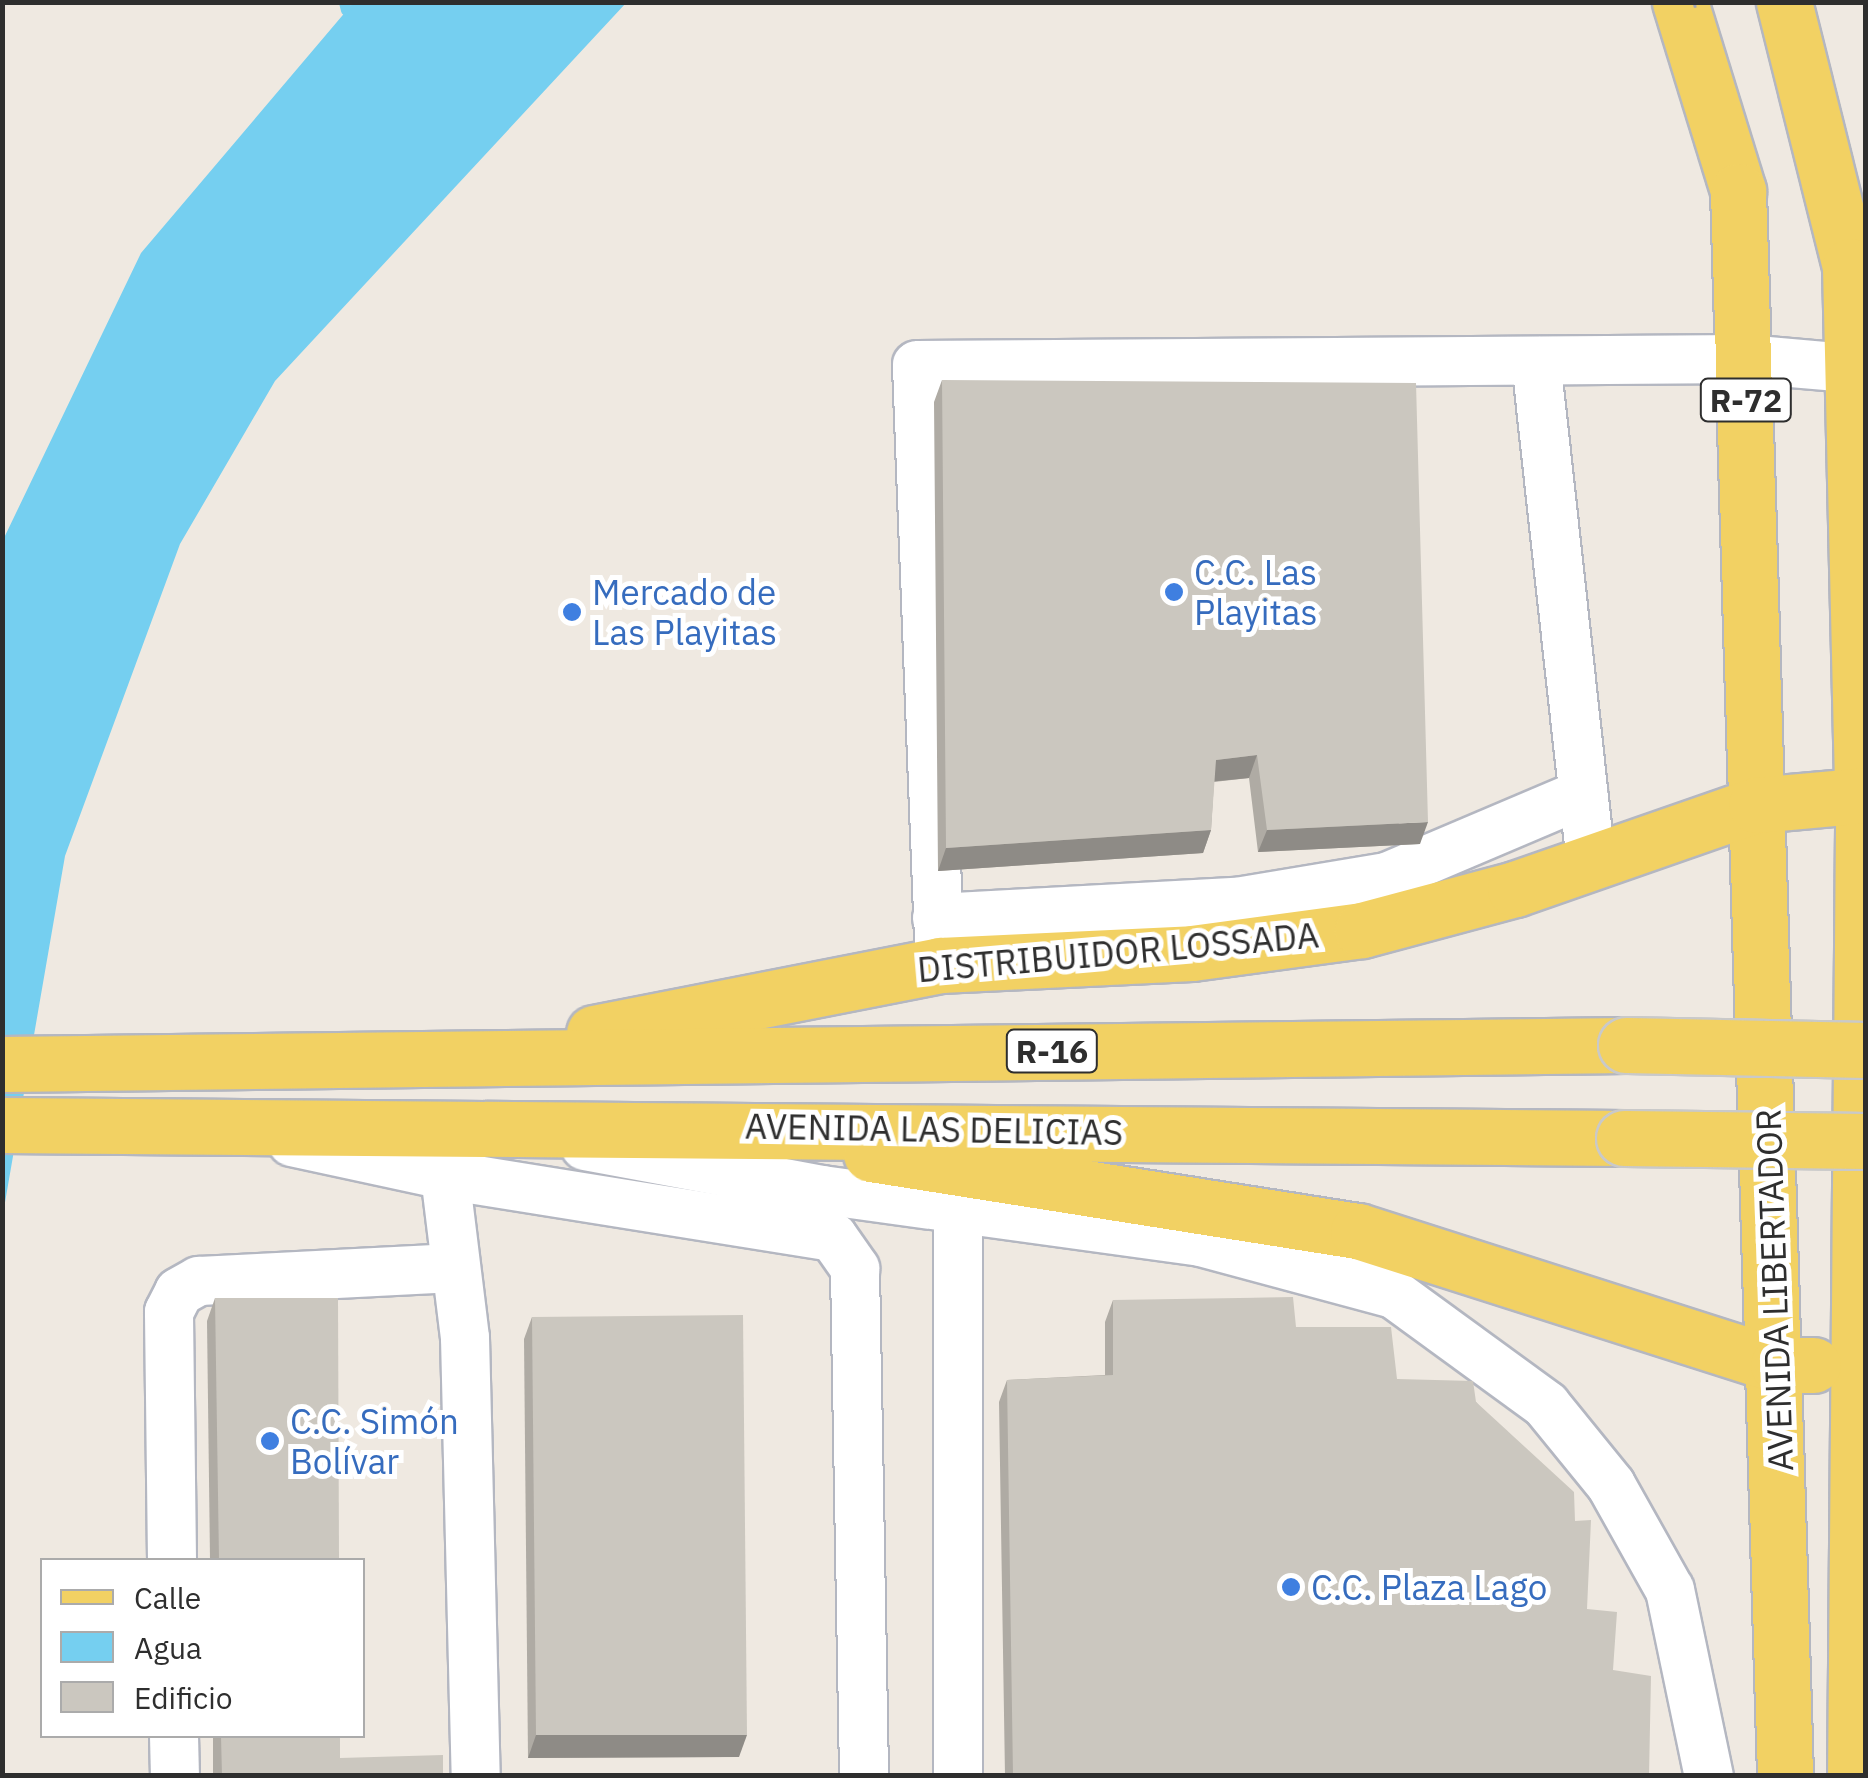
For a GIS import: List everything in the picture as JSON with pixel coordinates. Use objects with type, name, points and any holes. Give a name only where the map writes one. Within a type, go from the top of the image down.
[{"type":"main road","name":"R-72","points":[[1680,2],[1738,191],[1756,805]]},
{"type":"main road","points":[[1784,2],[1858,261],[1866,318]]},
{"type":"main road","points":[[1855,1776],[1864,806],[1861,559],[1847,368],[1858,261]]},
{"type":"main road","name":"DISTRIBUIDOR LOSSADA","points":[[479,1058],[938,941],[1192,954],[1362,930],[1591,862],[1756,805],[1864,806]]},
{"type":"main road","name":"AVENIDA LIBERTADOR","points":[[1756,805],[1778,1365],[1785,1776]]},
{"type":"main road","name":"AVENIDA LAS DELICIAS","points":[[2,1064],[81,1060],[1626,1045],[1866,1050]]},
{"type":"main road","name":"AVENIDA LAS DELICIAS","points":[[2,1125],[72,1121],[464,1123],[1866,1141]]},
{"type":"main road","points":[[725,1127],[1042,1187],[1358,1231],[1778,1365],[1860,1366]]},
{"type":"street","points":[[1583,794],[1387,878],[938,941],[918,366],[1745,360],[1847,368]]},
{"type":"street","points":[[1536,361],[1591,862]]},
{"type":"street","points":[[196,1122],[445,1175],[833,1236],[855,1268],[864,1776]]},
{"type":"street","points":[[464,1123],[1115,1234],[1201,1242],[1394,1294],[1546,1405],[1611,1485],[1670,1590],[1709,1776]]},
{"type":"street","points":[[445,1175],[465,1338],[476,1776]]},
{"type":"street","points":[[958,1206],[958,1776]]},
{"type":"street","points":[[172,1558],[170,1312],[179,1292],[199,1280],[455,1268]]},
{"type":"street","points":[[174,1738],[174,1776]]},
{"type":"water","points":[[353,3],[626,3],[275,381],[180,544],[65,856],[3,1214],[3,540],[141,253]]},
{"type":"building","name":"C.C. Las Playitas","points":[[942,380],[1416,383],[1428,822],[1267,830],[1257,755],[1216,760],[1211,830],[946,848]]},
{"type":"building","name":"C.C. Plaza Lago","points":[[1293,1297],[1296,1327],[1391,1327],[1397,1379],[1473,1381],[1476,1402],[1574,1492],[1575,1521],[1591,1520],[1587,1609],[1617,1612],[1613,1670],[1651,1676],[1649,1776],[1013,1776],[1007,1380],[1113,1375],[1113,1300]]},
{"type":"building","name":"C.C. Simón Bolívar","points":[[215,1298],[338,1298],[339,1558],[219,1558]]},
{"type":"building","points":[[743,1315],[747,1735],[536,1735],[532,1317]]},
{"type":"building","points":[[221,1738],[340,1738],[340,1758],[443,1755],[443,1776],[222,1776]]},
{"type":"waterway","points":[[344,2],[346,10]]},
{"type":"tram line","points":[[1694,2],[1695,6]]},
{"type":"place","name":"C.C. Las Playitas","points":[[1174,592]]},
{"type":"place","name":"Mercado de Las Playitas","points":[[572,612]]},
{"type":"place","name":"C.C. Simón Bolívar","points":[[270,1441]]},
{"type":"place","name":"C.C. Plaza Lago","points":[[1291,1587]]}]
